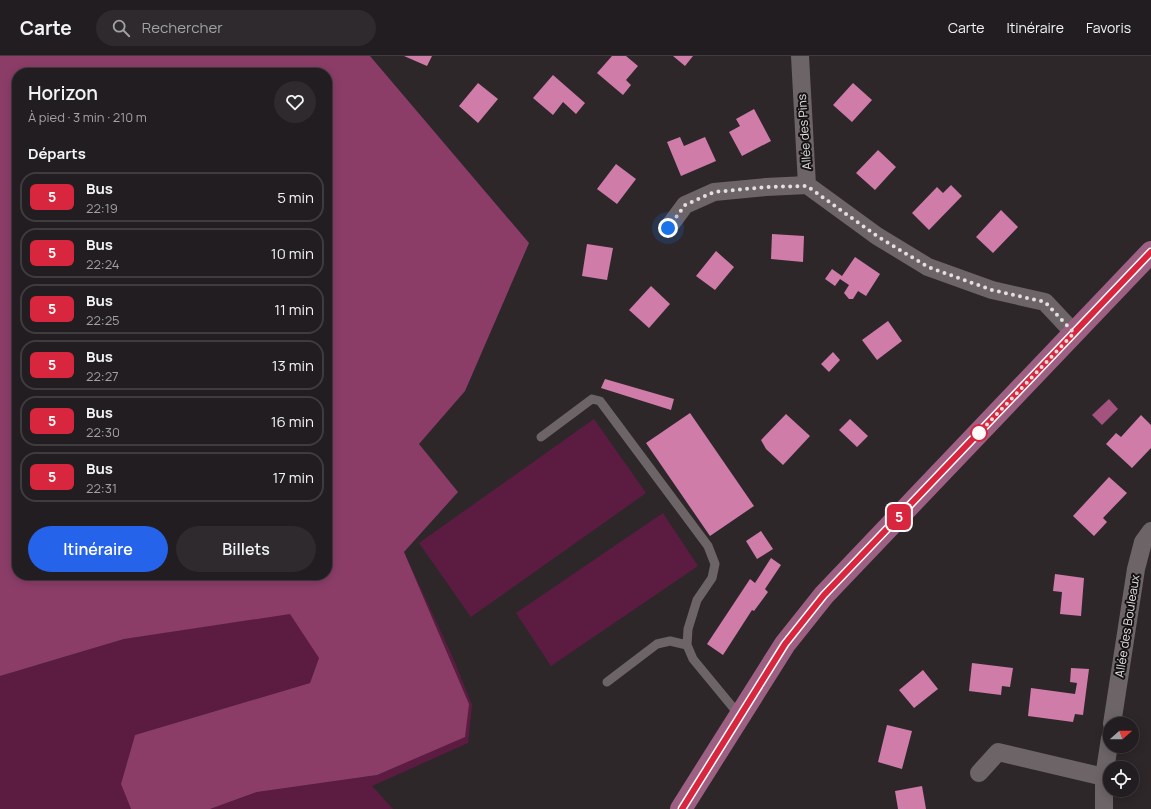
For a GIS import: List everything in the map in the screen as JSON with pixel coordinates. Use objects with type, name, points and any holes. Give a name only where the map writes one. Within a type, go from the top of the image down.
[{"type":"main road","points":[[682,809],[785,644],[824,595],[1151,252]]},
{"type":"street","name":"Allée des Pins","points":[[800,56],[807,186],[877,236],[928,267],[992,290],[1045,302],[1074,333]]},
{"type":"street","points":[[668,228],[685,205],[714,192],[766,187],[807,186]]},
{"type":"street","name":"Allée des Bouleaux","points":[[1113,717],[1136,569],[1143,542],[1151,532]]},
{"type":"street","points":[[979,773],[998,752],[1103,777]]},
{"type":"street","points":[[1104,797],[1104,809]]},
{"type":"lane","points":[[541,437],[592,400],[600,401],[708,546],[715,564],[712,578],[697,600],[688,629],[687,646],[693,659],[740,716]]},
{"type":"lane","points":[[607,682],[657,644],[670,641],[687,646]]},
{"type":"shaded area","points":[[0,56],[370,56],[529,243],[465,391],[419,444],[458,492],[404,552],[469,704],[465,737],[377,775],[257,792],[210,809],[131,809],[121,784],[135,735],[310,683],[319,658],[290,614],[124,639],[0,676]]},
{"type":"shaded area","points":[[1109,399],[1118,409],[1102,425],[1092,415]]},
{"type":"shaded area","points":[[594,419],[646,493],[471,617],[419,543]]},
{"type":"shaded area","points":[[663,513],[698,566],[551,666],[516,613]]},
{"type":"shaded area","points":[[404,552],[453,658],[472,705],[468,743],[372,786],[393,809],[210,809],[257,792],[377,775],[469,704]]},
{"type":"shaded area","points":[[290,613],[319,658],[310,683],[135,735],[121,784],[131,809],[0,809],[0,676],[124,639]]},
{"type":"building","points":[[404,56],[432,56],[427,66]]},
{"type":"building","points":[[612,56],[626,56],[638,66],[626,80],[631,85],[623,95],[597,73]]},
{"type":"building","points":[[673,56],[693,56],[685,66]]},
{"type":"building","points":[[553,75],[585,103],[576,114],[563,102],[553,115],[533,98]]},
{"type":"building","points":[[478,83],[498,99],[478,123],[459,106]]},
{"type":"building","points":[[853,83],[872,100],[852,122],[833,105]]},
{"type":"building","points":[[754,109],[771,141],[742,156],[729,132],[740,126],[736,119]]},
{"type":"building","points":[[680,137],[684,146],[705,137],[716,161],[681,176],[667,142]]},
{"type":"building","points":[[878,150],[896,167],[875,190],[856,173]]},
{"type":"building","points":[[616,164],[636,179],[617,204],[597,189]]},
{"type":"building","points":[[951,185],[962,196],[929,230],[912,213],[937,187],[943,193]]},
{"type":"building","points":[[1001,210],[1018,227],[993,253],[976,237]]},
{"type":"building","points":[[772,234],[804,236],[803,262],[771,259]]},
{"type":"building","points":[[587,244],[613,248],[607,280],[582,276]]},
{"type":"building","points":[[716,251],[734,267],[715,290],[696,276]]},
{"type":"building","points":[[855,257],[880,274],[866,296],[858,291],[853,299],[849,299],[844,293],[849,285],[840,279],[835,286],[825,279],[832,269],[842,276]]},
{"type":"building","points":[[651,286],[670,304],[649,328],[629,310]]},
{"type":"building","points":[[888,321],[902,341],[877,360],[862,340]]},
{"type":"building","points":[[833,352],[840,360],[829,372],[821,364]]},
{"type":"building","points":[[605,379],[674,399],[671,410],[601,388]]},
{"type":"building","points":[[690,413],[754,506],[710,536],[646,443]]},
{"type":"building","points":[[786,414],[810,436],[783,465],[766,449],[761,440]]},
{"type":"building","points":[[1141,415],[1151,425],[1151,448],[1132,468],[1106,444],[1116,433],[1121,437]]},
{"type":"building","points":[[850,419],[868,436],[857,447],[839,430]]},
{"type":"building","points":[[1109,477],[1127,493],[1103,518],[1107,522],[1094,536],[1073,516]]},
{"type":"building","points":[[761,531],[773,549],[757,559],[746,541]]},
{"type":"building","points":[[771,558],[781,565],[765,589],[768,592],[754,611],[752,610],[723,655],[707,644],[750,579],[755,583]]},
{"type":"building","points":[[1055,574],[1084,578],[1081,616],[1060,614],[1062,592],[1053,591]]},
{"type":"building","points":[[972,663],[1013,668],[1010,687],[1002,686],[1001,695],[969,691]]},
{"type":"building","points":[[1071,668],[1089,669],[1083,715],[1075,714],[1073,722],[1028,716],[1031,688],[1075,694],[1077,683],[1070,682]]},
{"type":"building","points":[[923,670],[938,689],[914,708],[899,690]]},
{"type":"building","points":[[887,725],[912,731],[902,769],[878,762]]},
{"type":"building","points":[[922,786],[926,809],[898,809],[895,791]]},
{"type":"bus line","name":"5","points":[[682,809],[785,644],[824,595],[1151,252]]},
{"type":"route","points":[[668,228],[685,205],[714,192],[766,187],[807,186],[877,236],[928,267],[992,290],[1045,302],[1074,333],[978,434],[979,433]]}]
